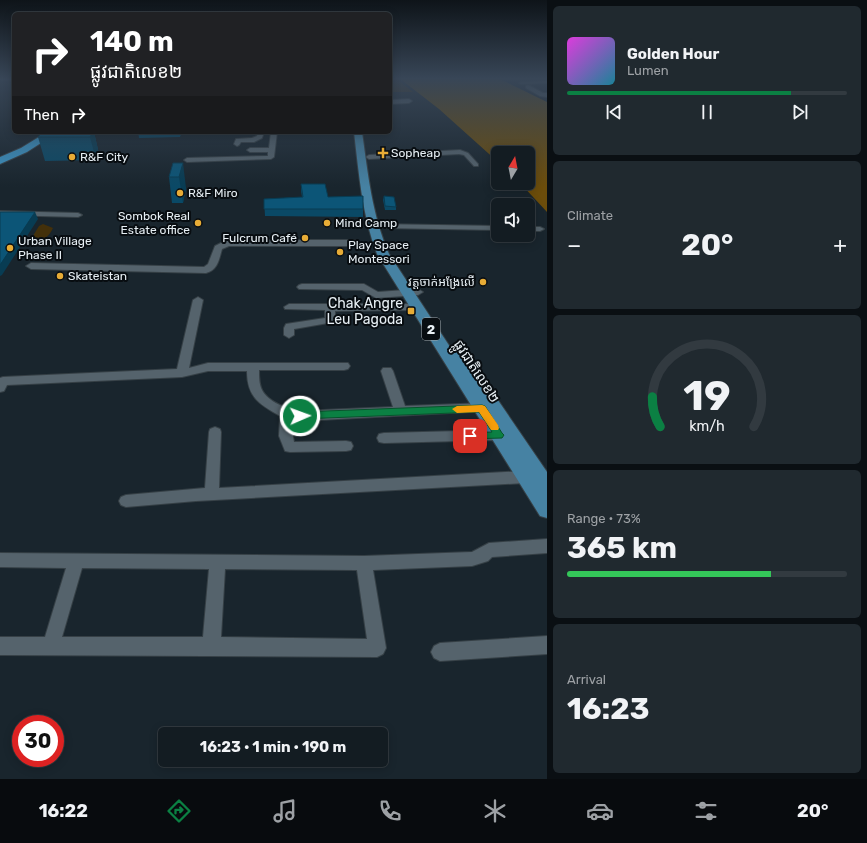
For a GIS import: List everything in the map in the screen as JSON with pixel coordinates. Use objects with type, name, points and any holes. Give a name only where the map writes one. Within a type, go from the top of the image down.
[{"type":"highway","points":[[28,142],[36,134]]},
{"type":"highway","points":[[0,160],[42,134]]},
{"type":"highway","points":[[2,151],[48,134]]},
{"type":"main road","name":"ផ្លូវជាតិលេខ២","points":[[358,134],[368,173],[373,211],[373,231],[387,261],[413,292],[416,307],[547,486]]},
{"type":"main road","name":"ផ្លូវជាតិលេខ២","points":[[365,134],[369,157],[368,173]]},
{"type":"main road","name":"ផ្លូវជាតិលេខ២","points":[[373,211],[392,253],[413,292],[488,407],[499,435],[547,510]]},
{"type":"street","points":[[237,144],[238,140],[254,140],[260,137],[261,134]]},
{"type":"street","points":[[187,160],[269,158],[271,157],[274,134]]},
{"type":"street","points":[[250,150],[272,150]]},
{"type":"street","points":[[205,152],[233,152],[232,158]]},
{"type":"street","points":[[369,157],[460,152],[466,154],[476,165]]},
{"type":"street","points":[[386,157],[404,159],[443,158]]},
{"type":"street","points":[[0,213],[78,215]]},
{"type":"street","points":[[380,226],[491,228]]},
{"type":"street","points":[[535,229],[540,229]]},
{"type":"street","points":[[31,266],[206,270],[211,269],[213,266],[218,248],[227,243],[354,243]]},
{"type":"street","points":[[302,287],[364,287],[373,294]]},
{"type":"street","points":[[366,308],[367,299],[373,294],[413,292]]},
{"type":"street","points":[[182,373],[198,300]]},
{"type":"street","points":[[290,335],[290,326],[330,320],[330,307]]},
{"type":"street","points":[[289,308],[416,307]]},
{"type":"street","points":[[0,388],[3,381],[182,373],[208,367],[253,368],[344,366]]},
{"type":"street","points":[[253,368],[253,380],[256,391],[265,402],[287,414],[300,416],[488,407]]},
{"type":"street","points":[[387,371],[401,412]]},
{"type":"street","points":[[287,414],[286,437],[287,443],[290,447],[346,446]]},
{"type":"street","points":[[212,495],[215,432]]},
{"type":"street","points":[[384,438],[499,435]]},
{"type":"street","points":[[126,501],[525,477]]},
{"type":"street","points":[[0,560],[364,563],[472,559],[482,556],[489,550],[547,546]]},
{"type":"street","points":[[52,646],[76,561]]},
{"type":"street","points":[[211,646],[218,561]]},
{"type":"street","points":[[0,646],[377,648],[364,563]]},
{"type":"street","points":[[440,652],[547,645]]},
{"type":"shaded area","points":[[445,114],[547,114],[547,212],[527,190],[535,190],[535,146],[491,146],[491,156]]},
{"type":"shaded area","points":[[43,224],[53,228],[49,235],[42,239],[31,239],[39,226]]},
{"type":"building","points":[[40,134],[92,134],[90,137],[38,137]]},
{"type":"building","points":[[173,163],[183,163],[179,177],[169,177]]},
{"type":"building","points":[[301,184],[325,184],[328,197],[363,196],[363,209],[264,209],[264,199],[303,197]]},
{"type":"building","points":[[384,196],[394,197],[396,207],[385,206]]},
{"type":"building","name":"Urban Village Phase II","points":[[0,212],[35,212],[0,265]]},
{"type":"slow traffic","points":[[457,409],[482,408],[494,428]]},
{"type":"place","name":"Sopheap","points":[[383,153]]},
{"type":"place","name":"R&F City","points":[[72,157]]},
{"type":"place","name":"R&F Miro","points":[[180,193]]},
{"type":"place","name":"Sombok Real Estate office","points":[[198,223]]},
{"type":"place","name":"Mind Camp","points":[[327,223]]},
{"type":"place","name":"Fulcrum Café","points":[[305,238]]},
{"type":"place","name":"Urban Village Phase II","points":[[10,248]]},
{"type":"place","name":"Play Space Montessori","points":[[340,252]]},
{"type":"place","name":"Skateistan","points":[[60,276]]},
{"type":"place","name":"វត្តចាក់អង្រែលើ","points":[[483,282]]},
{"type":"place","name":"Chak Angre Leu Pagoda","points":[[411,311]]},
{"type":"route","points":[[300,416],[482,408],[499,435],[470,436]]}]
